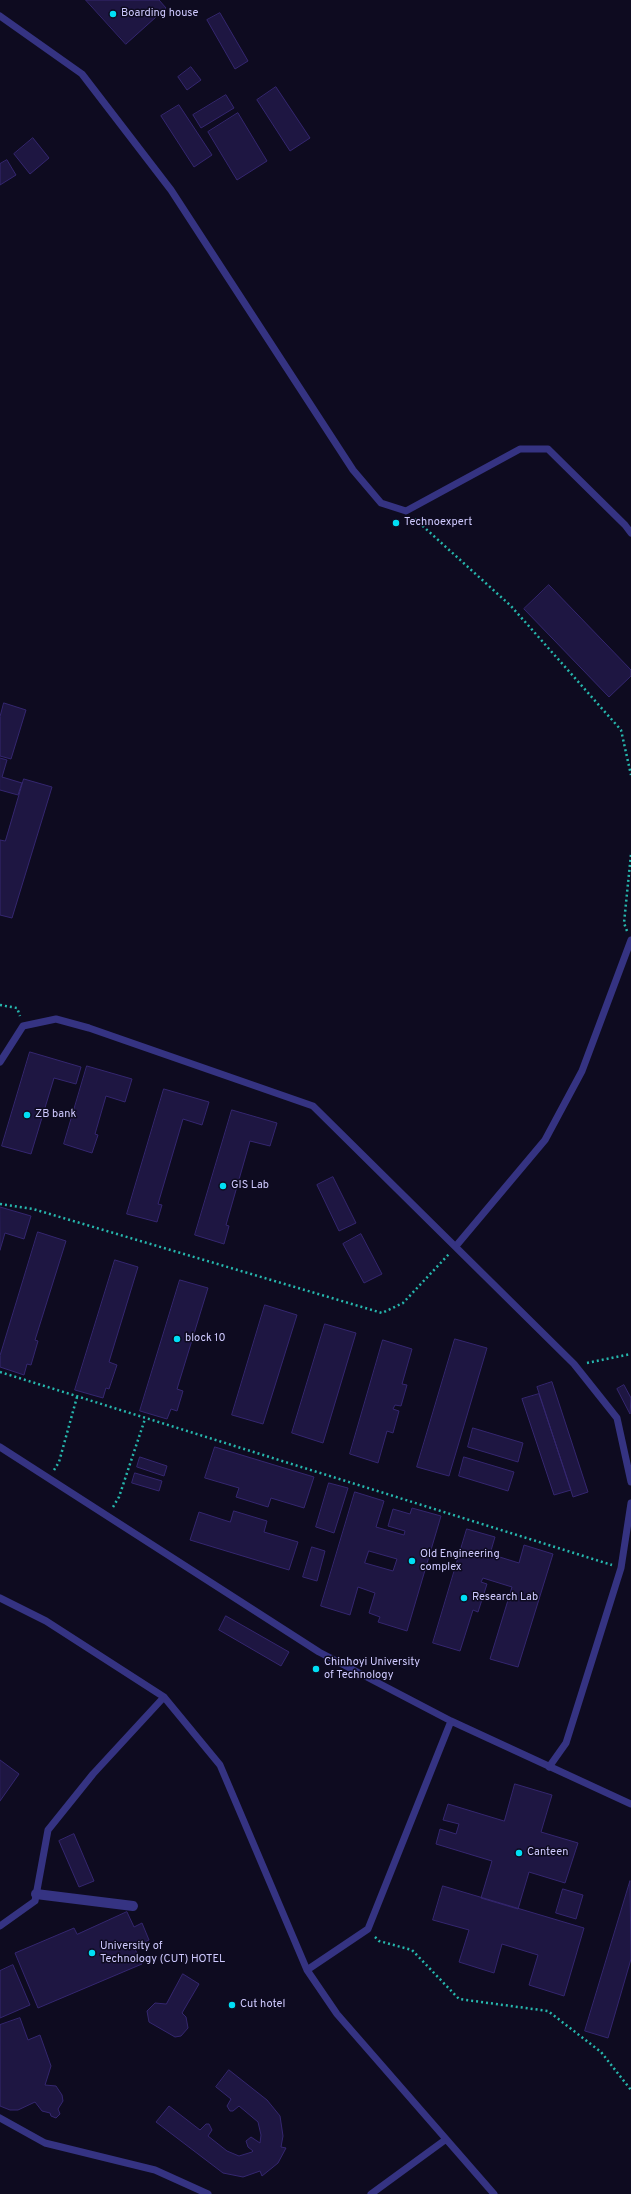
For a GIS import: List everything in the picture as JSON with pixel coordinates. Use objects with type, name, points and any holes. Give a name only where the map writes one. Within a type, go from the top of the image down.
[{"type":"street","points":[[36,1894],[133,1906]]},
{"type":"lane","points":[[0,16],[82,74],[172,190],[353,470],[381,503],[406,511],[520,449],[548,449],[625,525],[631,533]]},
{"type":"lane","points":[[456,1246],[545,1140],[582,1071],[631,940]]},
{"type":"lane","points":[[0,1062],[23,1026],[56,1019],[89,1028],[313,1106],[574,1364],[617,1418],[631,1482]]},
{"type":"lane","points":[[0,1447],[319,1652],[451,1721],[631,1804]]},
{"type":"lane","points":[[549,1767],[566,1743],[621,1568],[631,1503]]},
{"type":"lane","points":[[0,1598],[46,1620],[164,1697],[220,1765],[307,1970],[336,2014],[445,2140],[494,2194]]},
{"type":"lane","points":[[0,1926],[35,1901],[48,1830],[93,1774],[164,1697]]},
{"type":"lane","points":[[307,1970],[368,1929],[451,1721]]},
{"type":"lane","points":[[0,2118],[45,2144],[155,2170],[208,2194]]},
{"type":"lane","points":[[371,2194],[445,2140]]},
{"type":"path","points":[[406,511],[512,606],[621,730],[631,775]]},
{"type":"path","points":[[631,854],[624,923],[631,940]]},
{"type":"path","points":[[0,1004],[17,1008],[23,1026]]},
{"type":"path","points":[[0,1204],[33,1209],[382,1313],[403,1303],[456,1246]]},
{"type":"path","points":[[574,1364],[598,1362],[631,1354]]},
{"type":"path","points":[[0,1372],[621,1568]]},
{"type":"path","points":[[49,1479],[59,1462],[77,1397]]},
{"type":"path","points":[[108,1517],[119,1497],[145,1419]]},
{"type":"path","points":[[368,1929],[380,1941],[412,1950],[459,1999],[548,2012],[601,2052],[631,2090]]},
{"type":"building","points":[[86,0],[159,0],[166,8],[126,44]]},
{"type":"building","points":[[220,13],[248,61],[235,69],[207,20]]},
{"type":"building","points":[[191,67],[201,80],[187,90],[178,77]]},
{"type":"building","points":[[276,87],[310,138],[290,151],[257,100]]},
{"type":"building","points":[[226,95],[234,108],[201,128],[193,115]]},
{"type":"building","points":[[179,105],[212,155],[194,167],[161,116]]},
{"type":"building","points":[[238,113],[267,161],[237,180],[208,132]]},
{"type":"building","points":[[33,138],[49,158],[30,174],[14,154]]},
{"type":"building","points":[[7,160],[16,175],[0,185],[0,164]]},
{"type":"building","points":[[549,585],[631,670],[631,676],[609,697],[524,609]]},
{"type":"building","points":[[4,703],[26,710],[11,759],[0,756],[0,717]]},
{"type":"building","points":[[0,758],[7,760],[2,777],[22,783],[18,795],[0,790]]},
{"type":"building","points":[[24,779],[52,787],[12,918],[0,915],[0,840],[5,841]]},
{"type":"building","name":"ZB bank","points":[[30,1052],[81,1067],[76,1084],[54,1078],[31,1154],[2,1146]]},
{"type":"building","points":[[87,1066],[132,1079],[125,1102],[106,1096],[95,1134],[98,1135],[92,1153],[64,1144]]},
{"type":"building","points":[[164,1089],[209,1102],[202,1125],[183,1119],[158,1204],[162,1205],[157,1222],[127,1214]]},
{"type":"building","name":"GIS Lab","points":[[232,1110],[277,1123],[270,1146],[250,1141],[226,1225],[229,1226],[224,1244],[195,1235]]},
{"type":"building","points":[[333,1177],[356,1223],[339,1231],[317,1185]]},
{"type":"building","points":[[0,1207],[31,1216],[24,1239],[5,1233],[0,1250]]},
{"type":"building","points":[[38,1232],[66,1241],[35,1340],[38,1341],[31,1365],[27,1364],[24,1375],[0,1367],[0,1356]]},
{"type":"building","points":[[361,1234],[382,1274],[364,1283],[343,1244]]},
{"type":"building","points":[[115,1260],[138,1267],[109,1362],[117,1365],[109,1389],[106,1388],[103,1398],[75,1390]]},
{"type":"building","name":"block 10","points":[[180,1280],[208,1288],[177,1389],[183,1391],[177,1411],[171,1409],[167,1419],[140,1411]]},
{"type":"building","points":[[265,1305],[297,1315],[263,1424],[232,1415]]},
{"type":"building","points":[[325,1324],[356,1333],[323,1443],[292,1433]]},
{"type":"building","points":[[455,1339],[487,1348],[449,1476],[417,1467]]},
{"type":"building","points":[[383,1340],[412,1349],[402,1384],[407,1385],[401,1406],[395,1405],[393,1409],[399,1411],[393,1433],[387,1431],[378,1463],[350,1454]]},
{"type":"building","points":[[552,1382],[588,1492],[573,1497],[537,1387]]},
{"type":"building","points":[[624,1385],[631,1398],[630,1414],[617,1389]]},
{"type":"building","points":[[539,1394],[571,1490],[554,1495],[522,1399]]},
{"type":"building","points":[[473,1428],[523,1443],[518,1462],[468,1447]]},
{"type":"building","points":[[215,1447],[314,1477],[304,1508],[271,1498],[268,1507],[236,1497],[239,1488],[205,1478]]},
{"type":"building","points":[[140,1457],[167,1466],[164,1476],[137,1467]]},
{"type":"building","points":[[464,1457],[514,1472],[508,1491],[459,1476]]},
{"type":"building","points":[[135,1473],[162,1481],[159,1491],[132,1483]]},
{"type":"building","points":[[329,1483],[348,1488],[334,1533],[316,1527]]},
{"type":"building","name":"Old Engineering complex","points":[[355,1492],[384,1501],[376,1527],[404,1535],[405,1531],[388,1526],[393,1509],[410,1514],[412,1508],[441,1516],[407,1631],[378,1622],[380,1617],[369,1613],[375,1593],[358,1587],[350,1615],[321,1606]],"holes":[[[369,1551],[397,1559],[393,1571],[365,1563]]]},
{"type":"building","points":[[234,1511],[267,1521],[264,1532],[298,1542],[289,1570],[190,1540],[199,1512],[230,1522]]},
{"type":"building","name":"Research Lab","points":[[467,1529],[495,1537],[490,1554],[519,1563],[524,1545],[553,1554],[518,1667],[490,1659],[512,1587],[483,1578],[481,1582],[487,1584],[478,1612],[473,1610],[460,1651],[433,1643]]},
{"type":"building","points":[[312,1547],[325,1551],[317,1581],[303,1577]]},
{"type":"building","points":[[226,1616],[289,1652],[281,1666],[219,1630]]},
{"type":"building","points":[[0,1760],[19,1774],[0,1801]]},
{"type":"building","name":"Canteen","points":[[515,1784],[552,1795],[541,1832],[578,1843],[565,1883],[529,1872],[518,1909],[481,1898],[492,1861],[436,1844],[440,1829],[456,1834],[459,1824],[443,1820],[448,1804],[504,1821]]},
{"type":"building","points":[[74,1834],[94,1881],[79,1887],[59,1841]]},
{"type":"building","points":[[630,1881],[631,1959],[608,2038],[585,2031]]},
{"type":"building","points":[[443,1886],[584,1928],[564,1996],[529,1985],[538,1955],[502,1944],[494,1973],[459,1962],[469,1930],[433,1920]]},
{"type":"building","points":[[563,1889],[583,1895],[576,1919],[556,1913]]},
{"type":"building","points":[[127,1912],[134,1927],[142,1923],[149,1940],[134,1947],[142,1964],[38,2008],[15,1953],[74,1928],[77,1934]]},
{"type":"building","points":[[13,1965],[30,2005],[0,2018],[0,1971]]},
{"type":"building","points":[[183,1974],[199,1984],[182,2013],[186,2017],[188,2028],[181,2036],[175,2037],[149,2022],[147,2011],[155,2003],[166,2004]]},
{"type":"building","points":[[20,2018],[28,2040],[40,2035],[51,2066],[45,2085],[56,2086],[62,2095],[63,2101],[58,2109],[60,2114],[56,2118],[51,2116],[50,2113],[42,2111],[35,2102],[18,2110],[10,2110],[0,2106],[0,2025]]},
{"type":"building","points":[[229,2070],[267,2100],[280,2116],[283,2136],[281,2147],[286,2148],[278,2163],[262,2176],[260,2171],[243,2177],[223,2173],[156,2122],[169,2106],[200,2130],[206,2124],[209,2124],[212,2130],[208,2136],[227,2151],[239,2156],[252,2152],[253,2151],[248,2147],[246,2141],[251,2137],[260,2143],[261,2135],[258,2122],[239,2106],[233,2111],[230,2111],[227,2106],[231,2099],[216,2087]]},
{"type":"place","name":"Boarding house","points":[[113,14]]},
{"type":"place","name":"Technoexpert","points":[[396,523]]},
{"type":"place","name":"ZB bank","points":[[27,1115]]},
{"type":"place","name":"GIS Lab","points":[[223,1186]]},
{"type":"place","name":"block 10","points":[[177,1339]]},
{"type":"place","name":"Old Engineering complex","points":[[412,1561]]},
{"type":"place","name":"Research Lab","points":[[464,1598]]},
{"type":"place","name":"Chinhoyi University of Technology","points":[[316,1669]]},
{"type":"place","name":"Canteen","points":[[519,1853]]},
{"type":"place","name":"University of Technology (CUT) HOTEL","points":[[92,1953]]},
{"type":"place","name":"Cut hotel","points":[[232,2005]]}]
